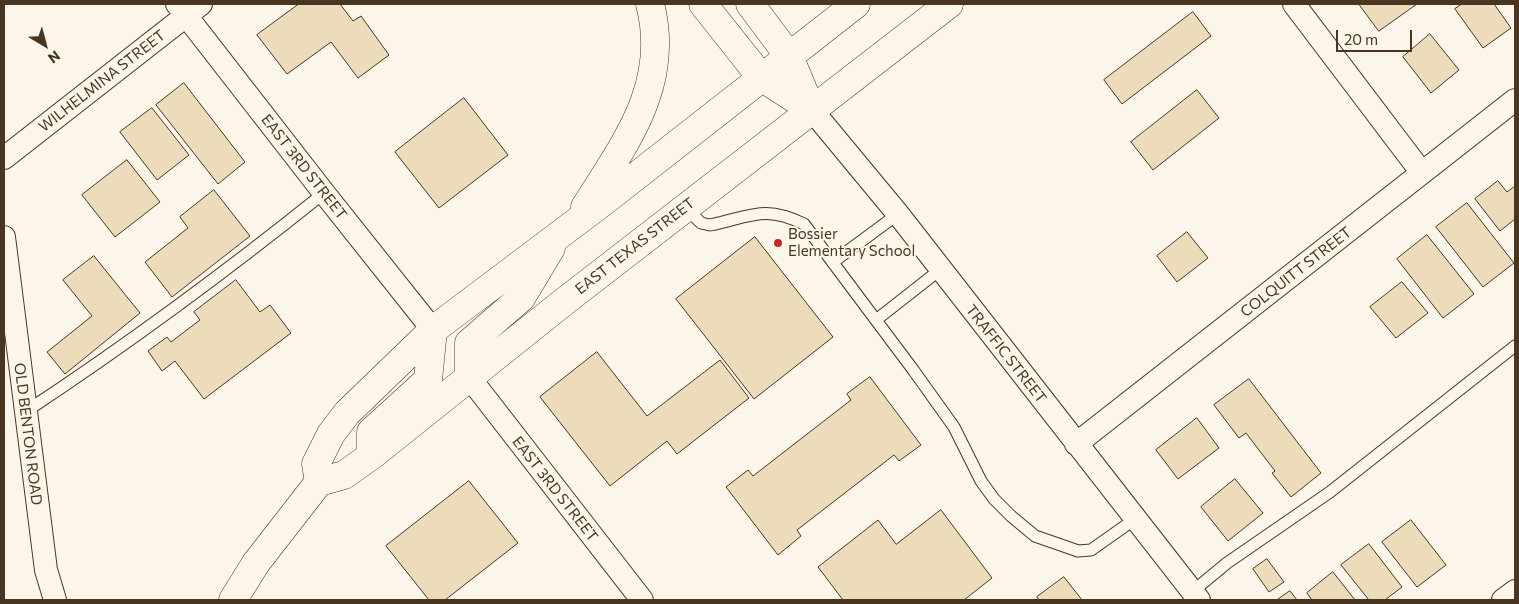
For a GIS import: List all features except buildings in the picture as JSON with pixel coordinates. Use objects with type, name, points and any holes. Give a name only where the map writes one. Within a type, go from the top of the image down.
[{"type":"main road","points":[[469,377],[469,343],[521,298],[629,139],[639,118],[654,63],[656,39],[650,4]]},
{"type":"main road","name":"TRAFFIC STREET","points":[[703,4],[761,77],[811,109]]},
{"type":"main road","name":"TRAFFIC STREET","points":[[750,4],[789,56],[811,109]]},
{"type":"main road","points":[[233,600],[256,563],[319,482],[316,464],[331,434],[347,412],[433,330],[566,230],[856,4]]},
{"type":"main road","name":"EAST TEXAS STREET","points":[[319,482],[344,475],[371,456],[811,109],[949,4]]},
{"type":"main road","points":[[371,456],[372,432],[428,380],[433,330]]},
{"type":"street","points":[[1294,4],[1422,173]]},
{"type":"street","name":"WILHELMINA STREET","points":[[4,158],[188,8]]},
{"type":"street","name":"EAST 3RD STREET","points":[[188,8],[324,193],[433,330]]},
{"type":"street","name":"COLQUITT STREET","points":[[1076,444],[1515,100]]},
{"type":"street","name":"TRAFFIC STREET","points":[[811,109],[898,214],[1196,596]]},
{"type":"street","name":"OLD BENTON ROAD","points":[[4,237],[46,570],[56,600]]},
{"type":"street","name":"EAST 3RD STREET","points":[[469,377],[642,600]]},
{"type":"street","points":[[1503,600],[1515,590]]},
{"type":"lane","points":[[25,412],[126,344],[324,193]]},
{"type":"lane","points":[[686,208],[701,223],[710,225],[770,212],[788,216],[804,224],[954,427],[981,481],[994,499],[1035,536],[1078,551],[1092,550],[1135,519]]},
{"type":"lane","points":[[833,262],[898,214]]},
{"type":"lane","points":[[876,320],[941,270]]},
{"type":"lane","points":[[1196,596],[1227,563],[1330,492],[1515,346]]},
{"type":"place","name":"Bossier Elementary School","points":[[778,243]]}]
